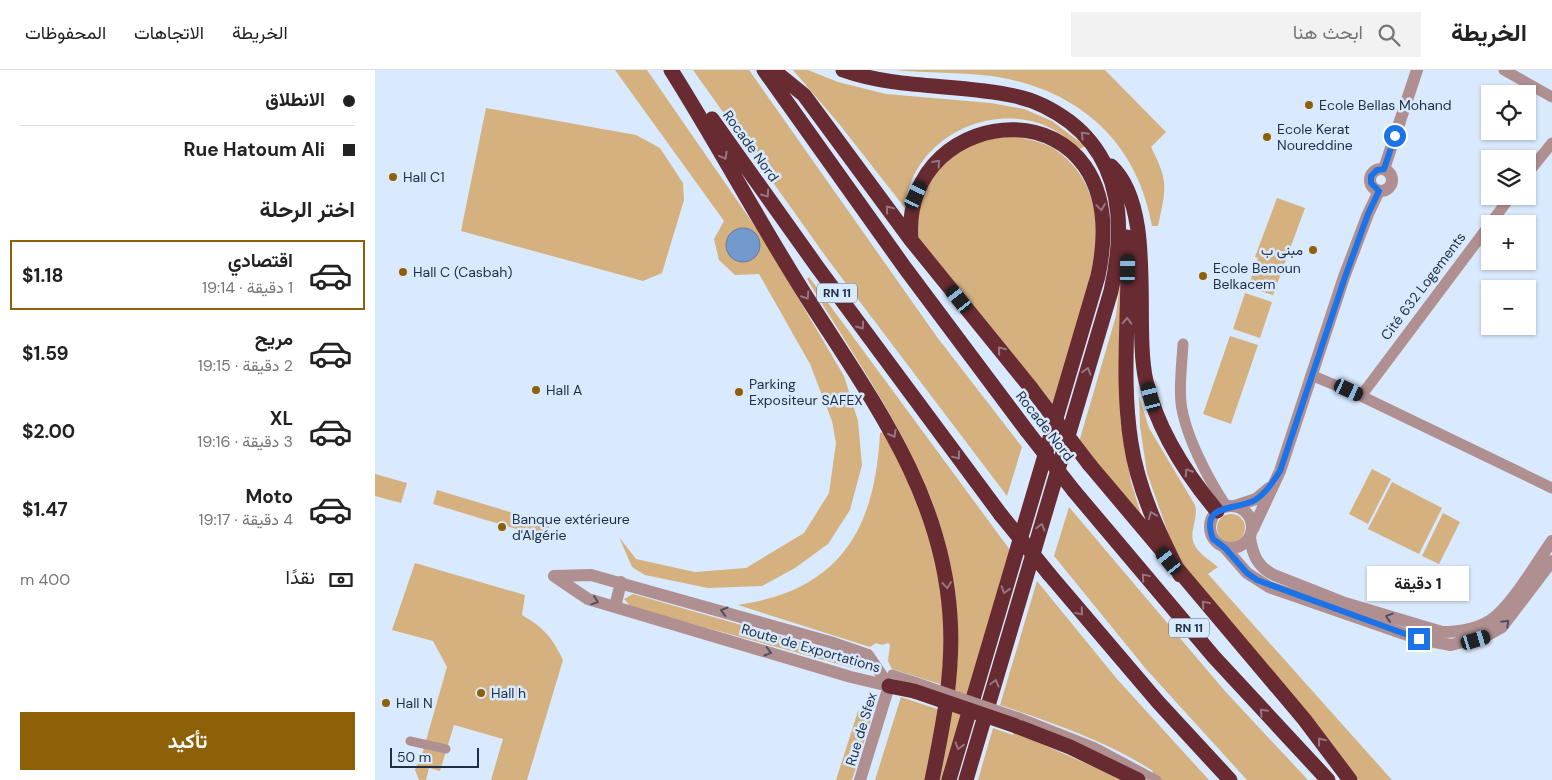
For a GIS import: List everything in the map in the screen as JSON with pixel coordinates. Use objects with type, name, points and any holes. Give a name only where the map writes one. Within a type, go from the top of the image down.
[{"type":"highway","points":[[671,70],[710,132],[804,293],[842,349],[888,425],[914,474],[931,515],[947,584],[951,637],[947,709],[932,780]]},
{"type":"highway","name":"Rocade Nord","points":[[675,70],[824,276],[1001,515],[1158,702],[1230,780]]},
{"type":"highway","name":"Rocade Nord","points":[[764,70],[905,268],[1074,491],[1214,657],[1328,780]]},
{"type":"highway","points":[[773,70],[804,95],[911,240],[1031,388],[1089,464],[1180,575],[1308,725],[1350,780]]},
{"type":"highway","points":[[843,70],[897,83],[975,89],[1025,98],[1050,109],[1078,129],[1094,145],[1112,177],[1127,226],[1126,387],[1131,445],[1144,495],[1180,575]]},
{"type":"highway","points":[[911,240],[910,224],[916,195],[934,165],[961,143],[994,131],[1025,130],[1052,138],[1064,145],[1084,165],[1100,197],[1103,229],[1097,276],[949,780]]},
{"type":"highway","points":[[1103,161],[1123,179],[1136,227],[1142,269],[1143,363],[1151,397],[1179,457],[1226,508]]},
{"type":"highway","points":[[966,780],[1111,291],[1120,229],[1119,210],[1112,177]]},
{"type":"highway","points":[[891,680],[915,686],[1018,722],[1138,780]]},
{"type":"street","points":[[1225,548],[1239,547],[1251,533],[1280,471],[1311,374],[1358,241],[1379,191],[1386,190],[1392,183],[1392,176],[1384,169],[1417,70]]},
{"type":"street","points":[[1504,70],[1552,98]]},
{"type":"street","points":[[1536,163],[1552,143]]},
{"type":"street","name":"Cité 632 Logements","points":[[1361,396],[1504,205]]},
{"type":"street","points":[[1183,344],[1181,393],[1183,416],[1205,468],[1226,508]]},
{"type":"street","points":[[1311,374],[1552,488]]},
{"type":"street","points":[[1280,471],[1266,491],[1256,499],[1226,508],[1212,517],[1210,532],[1213,539],[1225,548],[1247,573],[1269,586],[1411,637],[1441,644],[1460,644],[1486,636],[1502,627],[1552,561]]},
{"type":"street","points":[[1226,508],[1247,512],[1252,523],[1251,533],[1255,560],[1264,570],[1345,603],[1442,632],[1459,632],[1482,625],[1499,614],[1552,541]]},
{"type":"street","name":"Route de Exportations","points":[[591,575],[621,582],[868,655],[891,680],[588,599],[566,580],[591,575]]},
{"type":"street","points":[[615,607],[621,582]]},
{"type":"street","name":"Rue de Sfex","points":[[860,780],[891,680]]},
{"type":"street","points":[[1018,722],[1095,747],[1157,780]]},
{"type":"street","points":[[410,741],[446,749]]},
{"type":"shaded area","points":[[615,70],[647,70],[761,235],[844,376],[858,421],[862,465],[850,510],[828,544],[795,568],[762,586],[708,588],[645,575],[632,567],[619,537],[636,559],[695,572],[746,568],[804,533],[829,493],[836,443],[832,421],[810,364],[759,274],[735,275],[719,260],[714,239],[724,221]]},
{"type":"shaded area","points":[[693,70],[749,70],[937,337],[1022,447],[1007,496],[829,261]]},
{"type":"shaded area","points":[[793,70],[808,70],[838,82],[886,94],[991,103],[1024,109],[1052,121],[1085,146],[1080,149],[1059,133],[1035,122],[1013,119],[991,120],[969,126],[950,136],[933,149],[919,166],[910,186],[905,208],[840,125]]},
{"type":"shaded area","points":[[895,70],[1105,70],[1166,132],[1151,147],[1161,169],[1164,186],[1163,203],[1158,226],[1152,226],[1144,195],[1132,168],[1117,144],[1098,123],[1075,106],[1050,92],[1022,82],[991,76]]},
{"type":"shaded area","points":[[486,108],[636,135],[660,148],[683,183],[684,200],[662,273],[643,281],[461,231]]},
{"type":"shaded area","points":[[1010,135],[1046,145],[1065,157],[1083,179],[1091,196],[1095,215],[1096,236],[1089,285],[1054,405],[918,237],[918,213],[930,177],[967,144]]},
{"type":"shaded area","points":[[1277,198],[1305,208],[1273,295],[1248,287],[1258,258],[1255,257]]},
{"type":"shaded area","points":[[809,277],[1010,550],[943,780],[939,780],[955,689],[958,634],[954,583],[943,536],[928,490],[908,447],[885,405],[807,279]]},
{"type":"shaded area","points":[[1120,282],[1120,417],[1131,482],[1145,527],[1079,442],[1116,316]]},
{"type":"shaded area","points":[[1245,293],[1272,302],[1260,338],[1233,329]]},
{"type":"shaded area","points":[[1230,336],[1258,345],[1231,424],[1203,414]]},
{"type":"shaded area","points":[[1139,396],[1149,428],[1195,505],[1193,542],[1203,555],[1218,567],[1208,574],[1392,780],[1359,780],[1191,584],[1172,544],[1147,473],[1140,426]]},
{"type":"shaded area","points":[[886,432],[931,533],[944,610],[943,685],[892,669],[888,661],[890,645],[888,643],[882,645],[876,643],[870,647],[738,605],[773,597],[803,585],[826,570],[845,550],[860,526],[870,499],[877,468],[880,433]]},
{"type":"shaded area","points":[[1372,469],[1391,479],[1368,524],[1349,514]]},
{"type":"shaded area","points":[[375,474],[407,483],[401,503],[375,496]]},
{"type":"shaded area","points":[[1392,482],[1442,508],[1419,554],[1368,529]]},
{"type":"shaded area","points":[[437,490],[550,524],[546,538],[433,504]]},
{"type":"shaded area","points":[[1069,507],[1224,690],[1308,780],[1247,780],[1146,669],[1054,556]]},
{"type":"shaded area","points":[[1443,513],[1460,522],[1439,564],[1422,556]]},
{"type":"shaded area","points":[[1231,514],[1241,518],[1245,528],[1241,538],[1231,542],[1221,538],[1217,528],[1221,518]]},
{"type":"shaded area","points":[[415,563],[525,595],[522,615],[547,634],[559,652],[563,660],[527,780],[491,780],[503,739],[454,725],[440,771],[429,768],[426,780],[419,780],[415,770],[423,751],[447,667],[433,641],[392,630]]},
{"type":"shaded area","points":[[1037,581],[1117,679],[1209,780],[1161,780],[1152,773],[1153,771],[1135,760],[1098,742],[1060,726],[1000,705]]},
{"type":"shaded area","points":[[633,594],[863,660],[868,665],[860,670],[631,607],[624,599]]},
{"type":"shaded area","points":[[901,697],[940,710],[926,780],[875,780]]},
{"type":"shaded area","points":[[858,711],[872,716],[852,780],[836,780]]},
{"type":"shaded area","points":[[993,728],[1013,735],[1014,732],[1124,780],[978,780]]},
{"type":"water","points":[[743,228],[755,233],[760,245],[755,257],[743,262],[731,257],[726,245],[731,233]]},
{"type":"place","name":"Ecole Bellas Mohand","points":[[1309,105]]},
{"type":"place","name":"Ecole Kerat Noureddine","points":[[1267,137]]},
{"type":"place","name":"Hall C1","points":[[393,177]]},
{"type":"place","name":"مبنى ب","points":[[1313,250]]},
{"type":"place","name":"Hall C (Casbah)","points":[[403,272]]},
{"type":"place","name":"Ecole Benoun Belkacem","points":[[1203,276]]},
{"type":"place","name":"Hall A","points":[[536,390]]},
{"type":"place","name":"Parking Expositeur SAFEX","points":[[739,392]]},
{"type":"place","name":"Banque extérieure d'Algérie","points":[[502,527]]},
{"type":"place","name":"Hall h","points":[[481,693]]},
{"type":"place","name":"Hall N","points":[[386,703]]},
{"type":"route","points":[[1395,136],[1384,169],[1373,172],[1371,176],[1373,187],[1379,191],[1368,214],[1345,277],[1280,471],[1266,491],[1256,499],[1246,504],[1226,506],[1217,511],[1212,517],[1210,532],[1213,539],[1230,552],[1247,573],[1257,580],[1269,586],[1419,639]]}]
